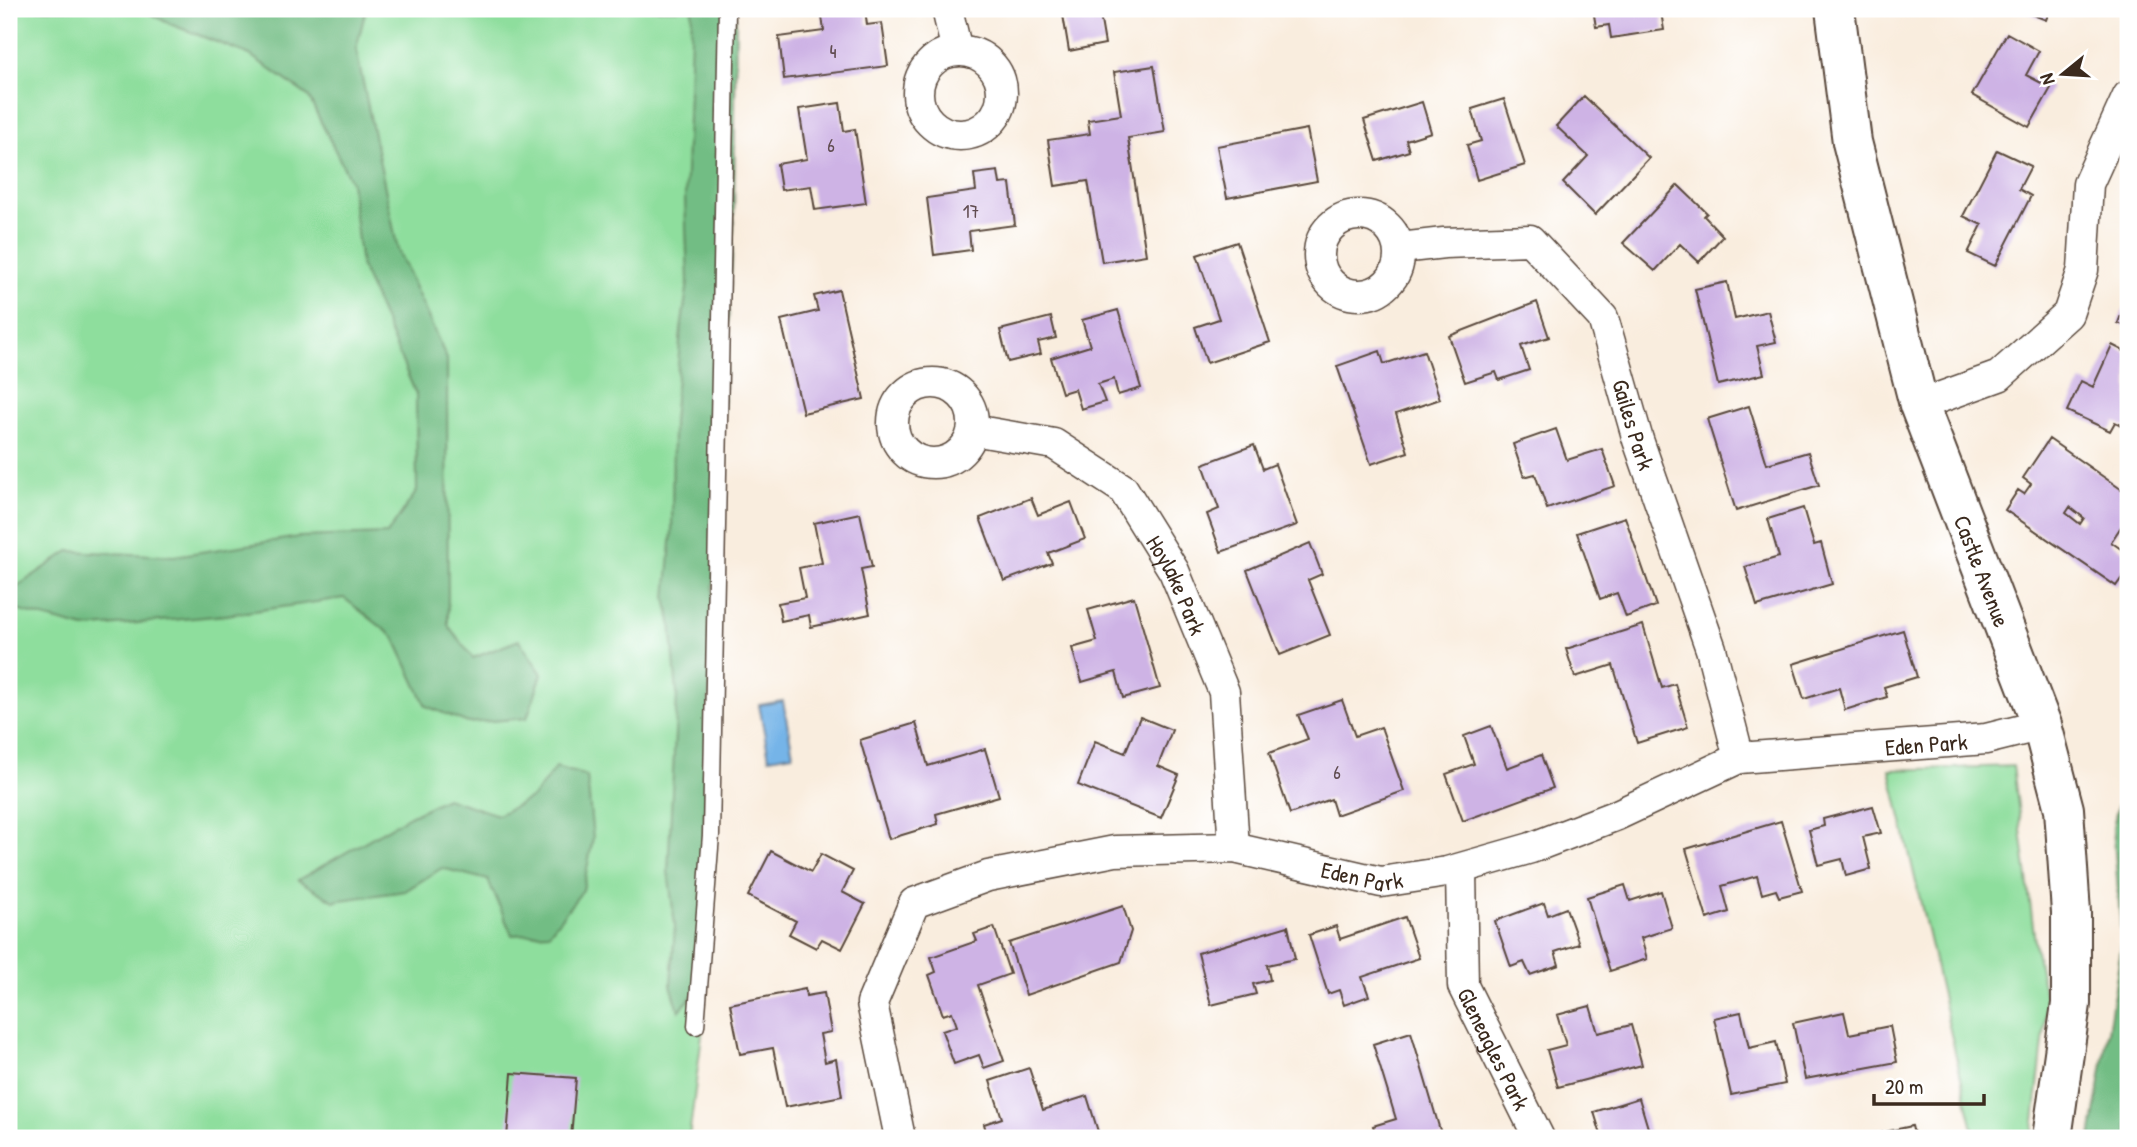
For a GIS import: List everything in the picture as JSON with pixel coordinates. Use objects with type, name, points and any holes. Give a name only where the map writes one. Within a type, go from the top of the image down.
[{"type":"street","points":[[947,9],[957,51]]},
{"type":"street","name":"Castle Avenue","points":[[1835,9],[1852,142],[1919,405],[2042,725],[2064,809],[2071,913],[2071,1004],[2052,1138]]},
{"type":"street","points":[[1919,405],[1999,376],[2068,314],[2084,270],[2088,184],[2128,96]]},
{"type":"street","name":"Gailes Park","points":[[1400,248],[1444,243],[1530,240],[1603,318],[1638,440],[1711,649],[1739,758]]},
{"type":"street","name":"Hoylake Park","points":[[972,430],[1054,444],[1123,489],[1174,571],[1224,692],[1234,848]]},
{"type":"street","name":"Eden Park","points":[[901,1138],[872,1003],[914,903],[989,876],[1115,850],[1234,848],[1381,882],[1461,870],[1531,848],[1617,815],[1739,758],[1986,739],[2042,725]]},
{"type":"street","name":"Gleneagles Park","points":[[1461,870],[1463,986],[1539,1138]]},
{"type":"lane","points":[[696,1027],[711,835],[727,9]]},
{"type":"green space","points":[[9,9],[721,9],[703,1027],[689,1138],[9,1138]]},
{"type":"green space","points":[[141,9],[366,9],[356,49],[398,250],[447,359],[448,625],[473,658],[519,640],[542,674],[527,718],[468,723],[426,706],[394,637],[344,598],[226,615],[84,628],[9,608],[9,592],[69,551],[174,556],[299,537],[387,534],[417,491],[416,394],[361,266],[351,182],[308,96],[250,55],[170,24]]},
{"type":"green space","points":[[692,9],[736,9],[734,222],[713,595],[698,990],[679,1011],[671,985],[675,925],[668,871],[677,694],[671,622],[666,598],[672,531],[673,422],[688,282],[685,198]]},
{"type":"green space","points":[[2128,759],[2128,1138],[2091,1138],[2122,943],[2113,827]]},
{"type":"green space","points":[[2013,766],[2036,950],[2047,1007],[2032,1138],[1975,1138],[1890,770]]},
{"type":"green space","points":[[556,767],[587,776],[593,838],[583,890],[549,933],[512,935],[488,880],[442,868],[405,891],[334,901],[298,880],[446,798],[498,815],[533,797]]},
{"type":"water","points":[[783,701],[793,754],[769,758],[759,705]]},
{"type":"building","points":[[821,9],[865,9],[867,25],[882,23],[888,66],[784,79],[779,37],[824,31]]},
{"type":"building","points":[[1062,9],[1099,9],[1105,44],[1069,51]]},
{"type":"building","points":[[1593,9],[1675,10],[1661,12],[1664,30],[1611,38],[1609,25],[1596,27]]},
{"type":"building","points":[[2018,9],[2050,9],[2046,20]]},
{"type":"building","points":[[2007,33],[2039,51],[2026,75],[2051,88],[2029,127],[1972,95]]},
{"type":"building","points":[[1154,66],[1165,132],[1128,138],[1146,255],[1102,262],[1088,181],[1055,186],[1048,140],[1090,134],[1088,120],[1121,115],[1114,72]]},
{"type":"building","points":[[1584,96],[1649,158],[1595,215],[1563,183],[1588,156],[1556,126]]},
{"type":"building","points":[[1504,99],[1525,165],[1477,180],[1467,145],[1481,141],[1472,109]]},
{"type":"building","points":[[1422,102],[1431,132],[1406,140],[1409,151],[1377,161],[1364,120]]},
{"type":"building","points":[[840,103],[844,131],[855,129],[866,203],[815,210],[811,186],[781,190],[777,164],[807,159],[799,109]]},
{"type":"building","points":[[1307,129],[1317,181],[1227,198],[1217,146]]},
{"type":"building","points":[[1997,150],[2031,166],[2019,189],[2031,196],[1995,266],[1968,253],[1982,225],[1963,216]]},
{"type":"building","points":[[998,171],[1000,184],[1010,183],[1015,225],[969,231],[971,250],[934,255],[927,198],[976,191],[974,174]]},
{"type":"building","points":[[1678,185],[1707,213],[1704,216],[1723,236],[1699,262],[1680,244],[1655,271],[1623,243]]},
{"type":"building","points":[[1237,242],[1270,342],[1207,363],[1195,327],[1219,319],[1197,255]]},
{"type":"building","points":[[1727,282],[1735,319],[1768,311],[1776,342],[1757,346],[1764,374],[1718,385],[1695,289]]},
{"type":"building","points":[[839,290],[864,399],[803,413],[781,320],[818,311],[814,296]]},
{"type":"building","points":[[2128,297],[2128,327],[2118,323]]},
{"type":"building","points":[[1537,302],[1549,337],[1521,346],[1529,370],[1499,380],[1496,372],[1465,382],[1449,336]]},
{"type":"building","points":[[1118,310],[1141,388],[1118,395],[1114,379],[1098,384],[1105,402],[1081,409],[1075,389],[1062,393],[1051,358],[1090,346],[1082,320]]},
{"type":"building","points":[[1051,317],[1056,338],[1038,342],[1041,354],[1008,362],[1000,330]]},
{"type":"building","points":[[2112,345],[2128,353],[2128,428],[2115,422],[2110,431],[2067,411],[2081,381],[2093,387]]},
{"type":"building","points":[[1380,351],[1384,364],[1424,351],[1440,399],[1396,414],[1408,452],[1371,464],[1337,366]]},
{"type":"building","points":[[1749,406],[1767,464],[1808,452],[1819,485],[1736,511],[1707,419]]},
{"type":"building","points":[[1556,429],[1567,460],[1602,449],[1615,486],[1547,509],[1535,474],[1524,477],[1513,444]]},
{"type":"building","points":[[2049,439],[2128,494],[2128,516],[2111,542],[2128,554],[2128,569],[2116,586],[2005,510],[2018,490],[2024,494],[2031,484],[2023,478]],"holes":[[[2070,507],[2084,518],[2080,524],[2066,513]]]},
{"type":"building","points":[[1254,445],[1263,469],[1275,464],[1297,525],[1221,552],[1207,514],[1219,509],[1203,464]]},
{"type":"building","points":[[1031,498],[1038,515],[1071,502],[1085,539],[1048,553],[1052,563],[1004,581],[980,518]]},
{"type":"building","points":[[1803,508],[1814,545],[1821,543],[1832,584],[1757,606],[1745,567],[1779,557],[1768,519]]},
{"type":"building","points":[[860,513],[872,567],[861,569],[870,614],[811,627],[809,615],[781,621],[778,603],[805,598],[799,568],[822,563],[814,523]]},
{"type":"building","points":[[1625,517],[1656,606],[1626,617],[1617,593],[1600,599],[1577,533]]},
{"type":"building","points":[[1310,543],[1322,574],[1308,580],[1330,635],[1280,655],[1247,570]]},
{"type":"building","points":[[1134,597],[1160,688],[1123,698],[1116,672],[1082,682],[1072,648],[1097,641],[1088,610]]},
{"type":"building","points":[[1643,625],[1662,688],[1675,684],[1688,727],[1637,743],[1613,665],[1575,677],[1566,649]]},
{"type":"building","points":[[1903,630],[1917,677],[1884,687],[1887,697],[1845,710],[1839,688],[1804,699],[1793,664]]},
{"type":"building","points":[[1342,700],[1355,736],[1381,727],[1404,791],[1336,815],[1331,799],[1290,814],[1269,753],[1308,739],[1298,715]]},
{"type":"building","points":[[1140,717],[1172,730],[1158,766],[1179,775],[1161,818],[1078,785],[1095,741],[1125,753]]},
{"type":"building","points":[[916,723],[928,766],[985,749],[999,796],[936,814],[938,824],[889,839],[860,740]]},
{"type":"building","points":[[1491,726],[1507,768],[1541,755],[1553,788],[1463,821],[1446,774],[1474,764],[1464,736]]},
{"type":"building","points":[[1873,806],[1881,833],[1863,837],[1871,869],[1846,876],[1842,859],[1818,865],[1809,830],[1824,826],[1823,819]]},
{"type":"building","points":[[1781,821],[1802,891],[1779,897],[1776,890],[1762,894],[1757,876],[1722,886],[1729,912],[1707,919],[1686,849]]},
{"type":"building","points":[[771,851],[811,872],[821,854],[853,871],[842,892],[865,904],[842,949],[822,939],[816,948],[789,934],[796,921],[748,896]]},
{"type":"building","points":[[1625,885],[1630,901],[1661,891],[1672,928],[1641,938],[1647,959],[1610,971],[1587,897]]},
{"type":"building","points":[[1544,903],[1548,915],[1566,908],[1579,944],[1555,952],[1559,965],[1530,975],[1524,962],[1511,967],[1495,921]]},
{"type":"building","points":[[1123,906],[1131,931],[1121,962],[1026,995],[1009,943]]},
{"type":"building","points":[[1405,917],[1419,958],[1362,977],[1369,996],[1344,1005],[1339,990],[1328,994],[1309,935],[1336,926],[1340,939]]},
{"type":"building","points":[[1288,926],[1295,959],[1267,965],[1270,980],[1253,984],[1256,994],[1211,1005],[1198,953]]},
{"type":"building","points":[[994,927],[1010,974],[978,985],[1004,1061],[984,1068],[979,1055],[954,1064],[942,1031],[957,1026],[952,1012],[943,1015],[929,975],[936,972],[931,957],[977,941],[974,934]]},
{"type":"building","points":[[805,989],[806,996],[824,993],[831,1032],[820,1034],[825,1062],[836,1059],[842,1096],[785,1107],[773,1048],[740,1054],[730,1004]]},
{"type":"building","points":[[1590,1006],[1598,1033],[1631,1025],[1642,1065],[1558,1087],[1547,1050],[1566,1045],[1557,1015]]},
{"type":"building","points":[[1741,1012],[1749,1048],[1776,1042],[1785,1084],[1731,1095],[1714,1018]]},
{"type":"building","points":[[1844,1012],[1849,1034],[1890,1026],[1897,1062],[1805,1079],[1793,1023]]},
{"type":"building","points":[[1411,1032],[1442,1137],[1377,1138],[1373,1126],[1396,1119],[1373,1044]]},
{"type":"building","points":[[1029,1068],[1043,1110],[1087,1096],[1100,1138],[988,1138],[984,1124],[1002,1118],[990,1081]]},
{"type":"building","points":[[512,1073],[576,1078],[571,1138],[507,1138]]},
{"type":"building","points":[[1639,1098],[1651,1138],[1602,1138],[1594,1112]]},
{"type":"building","points":[[1912,1126],[1915,1138],[1861,1138],[1861,1137]]}]
